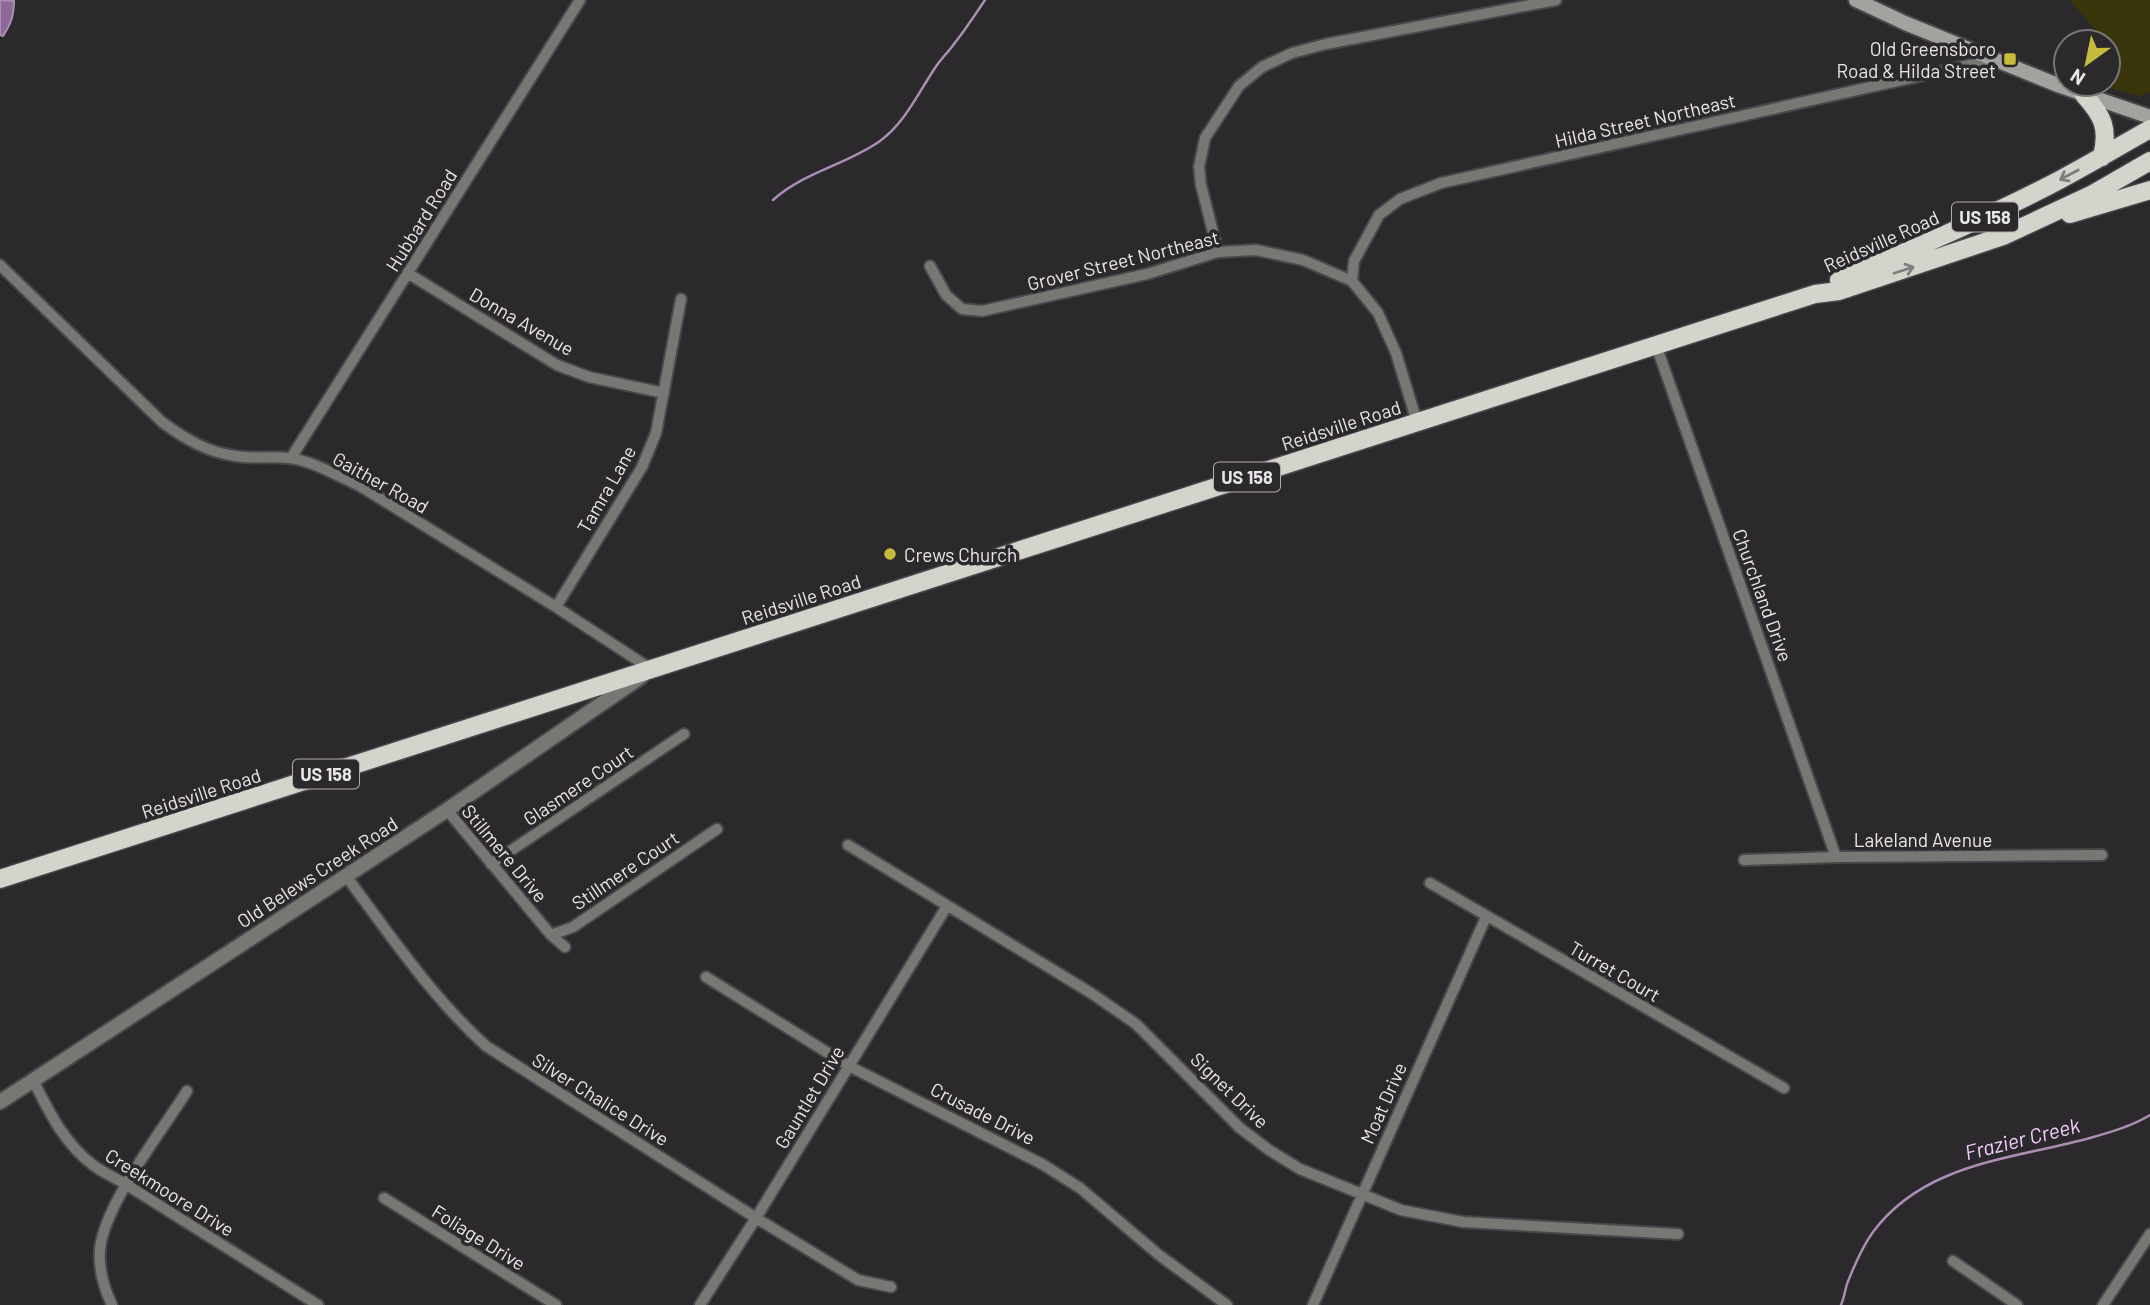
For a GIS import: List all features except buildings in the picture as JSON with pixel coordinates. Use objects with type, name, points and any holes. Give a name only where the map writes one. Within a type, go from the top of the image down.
[{"type":"highway","points":[[2087,98],[2104,122],[2102,156]]},
{"type":"highway","name":"Reidsville Road","points":[[1815,294],[1836,281],[2012,204],[2150,129]]},
{"type":"highway","name":"Reidsville Road","points":[[3,875],[1815,294],[1839,291],[1971,247],[2032,223],[2091,195],[2150,161]]},
{"type":"highway","points":[[2032,223],[2084,211],[2150,190]]},
{"type":"main road","points":[[1856,0],[1905,23],[2052,82]]},
{"type":"main road","points":[[2093,98],[2150,117]]},
{"type":"street","name":"Hubbard Road","points":[[291,458],[580,0]]},
{"type":"street","points":[[1218,252],[1201,185],[1199,167],[1205,138],[1239,86],[1262,67],[1292,53],[1326,44],[1556,0]]},
{"type":"street","name":"Hilda Street Northeast","points":[[1352,281],[1354,261],[1380,215],[1400,199],[1441,183],[1996,59]]},
{"type":"street","name":"Grover Street Northeast","points":[[930,266],[946,295],[962,309],[982,311],[1147,274],[1218,252],[1256,250],[1303,260],[1352,281],[1378,313],[1396,353],[1417,422]]},
{"type":"street","name":"Gaither Road","points":[[0,265],[158,418],[188,441],[211,451],[236,457],[291,458],[360,486],[652,669]]},
{"type":"street","name":"Donna Avenue","points":[[408,274],[557,365],[589,377],[664,393]]},
{"type":"street","name":"Tamra Lane","points":[[556,607],[642,467],[656,433],[681,299]]},
{"type":"street","name":"Churchland Drive","points":[[1656,345],[1836,857]]},
{"type":"street","name":"Old Belews Creek Road","points":[[0,1102],[447,810],[652,669]]},
{"type":"street","name":"Glasmere Court","points":[[491,864],[684,734]]},
{"type":"street","name":"Stillmere Drive","points":[[447,810],[551,935],[565,947]]},
{"type":"street","name":"Stillmere Court","points":[[551,935],[573,927],[717,829]]},
{"type":"street","name":"Signet Drive","points":[[848,845],[1091,993],[1136,1024],[1240,1128],[1300,1169],[1401,1210],[1463,1222],[1678,1234]]},
{"type":"street","name":"Lakeland Avenue","points":[[1744,860],[2102,855]]},
{"type":"street","name":"Silver Chalice Drive","points":[[346,876],[437,997],[486,1046],[858,1280],[891,1287]]},
{"type":"street","name":"Turret Court","points":[[1430,883],[1784,1088]]},
{"type":"street","name":"Gauntlet Drive","points":[[700,1305],[947,906]]},
{"type":"street","name":"Moat Drive","points":[[1313,1305],[1486,916]]},
{"type":"street","name":"Crusade Drive","points":[[706,976],[849,1066],[1042,1164],[1080,1188],[1158,1255],[1227,1305]]},
{"type":"street","name":"Creekmoore Drive","points":[[33,1080],[64,1137],[96,1167],[318,1305]]},
{"type":"street","points":[[112,1305],[104,1286],[100,1257],[107,1221],[187,1091]]},
{"type":"street","name":"Foliage Drive","points":[[384,1198],[556,1305]]},
{"type":"street","points":[[2103,1305],[2150,1234]]},
{"type":"street","points":[[1952,1261],[2017,1305]]},
{"type":"shaded area","points":[[0,0],[14,1],[12,19],[3,36],[0,35]]},
{"type":"shaded area","points":[[2070,0],[2150,0],[2150,92],[2140,96],[2122,92],[2122,28],[2093,28]]},
{"type":"waterway","points":[[773,200],[798,182],[867,149],[889,133],[905,115],[937,65],[985,0]]},
{"type":"waterway","name":"Frazier Creek","points":[[1841,1305],[1852,1270],[1873,1232],[1894,1209],[1918,1191],[1944,1177],[1972,1167],[2098,1136],[2129,1126],[2150,1115]]},
{"type":"place","name":"Old Greensboro Road & Hilda Street","points":[[2010,59]]},
{"type":"place","name":"Crews Church","points":[[890,554]]}]
